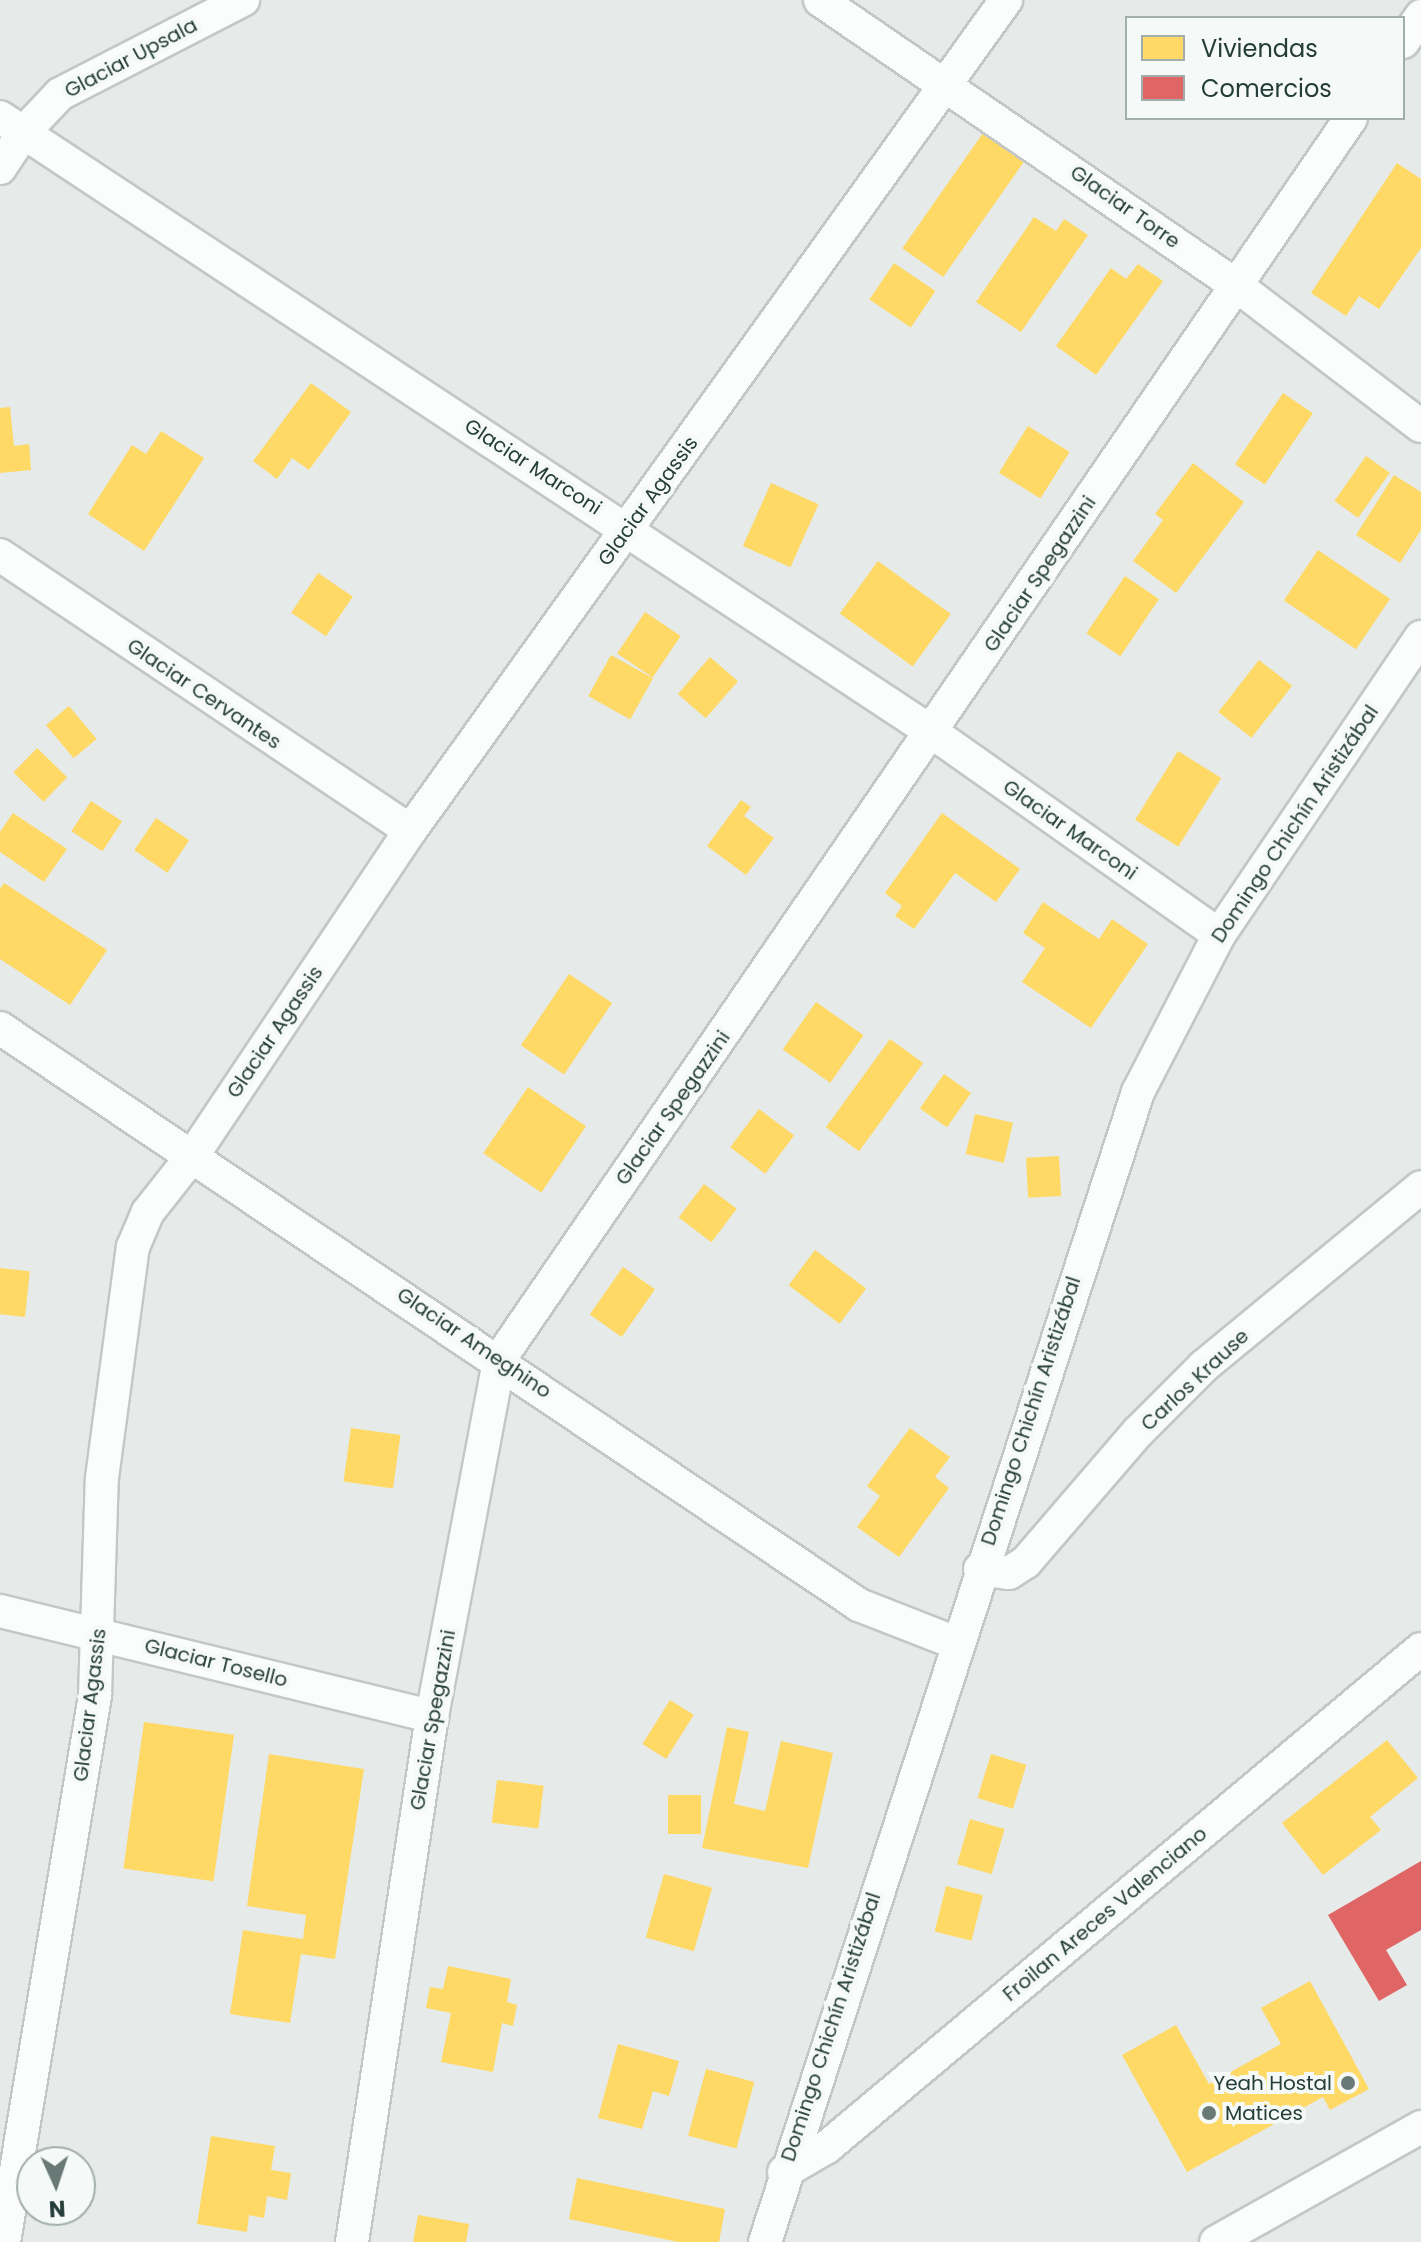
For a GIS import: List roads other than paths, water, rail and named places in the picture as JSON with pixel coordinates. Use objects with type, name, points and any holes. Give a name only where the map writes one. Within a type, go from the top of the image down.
[{"type":"street","name":"Glaciar Upsala","points":[[0,168],[12,124],[60,94],[243,0]]},
{"type":"street","name":"Glaciar Torre","points":[[820,0],[946,82],[1237,286],[1421,426]]},
{"type":"street","name":"Glaciar Agassis","points":[[4,2242],[95,1695],[101,1635],[102,1478],[133,1247],[148,1212],[193,1155],[410,831],[1006,0]]},
{"type":"street","points":[[1405,39],[1421,16]]},
{"type":"street","name":"Glaciar Spegazzini","points":[[352,2242],[432,1716],[499,1360],[933,733],[1350,120]]},
{"type":"street","name":"Glaciar Marconi","points":[[12,124],[933,733],[1219,935]]},
{"type":"street","name":"Glaciar Cervantes","points":[[0,555],[410,831]]},
{"type":"street","name":"Domingo Chichín Aristizábal","points":[[765,2242],[784,2172],[1133,1105],[1164,1033],[1219,935],[1421,637]]},
{"type":"street","name":"Glaciar Ameghino","points":[[0,1028],[499,1360],[859,1605],[956,1643]]},
{"type":"street","name":"Carlos Krause","points":[[980,1569],[1009,1573],[1026,1562],[1138,1432],[1204,1366],[1421,1187]]},
{"type":"street","name":"Glaciar Tosello","points":[[0,1611],[432,1716]]},
{"type":"street","name":"Froilan Areces Valenciano","points":[[784,2172],[827,2147],[1421,1649]]},
{"type":"street","points":[[1216,2242],[1421,2127]]},
{"type":"place","name":"Yeah Hostal","points":[[1348,2083]]},
{"type":"place","name":"Matices","points":[[1209,2113]]}]
